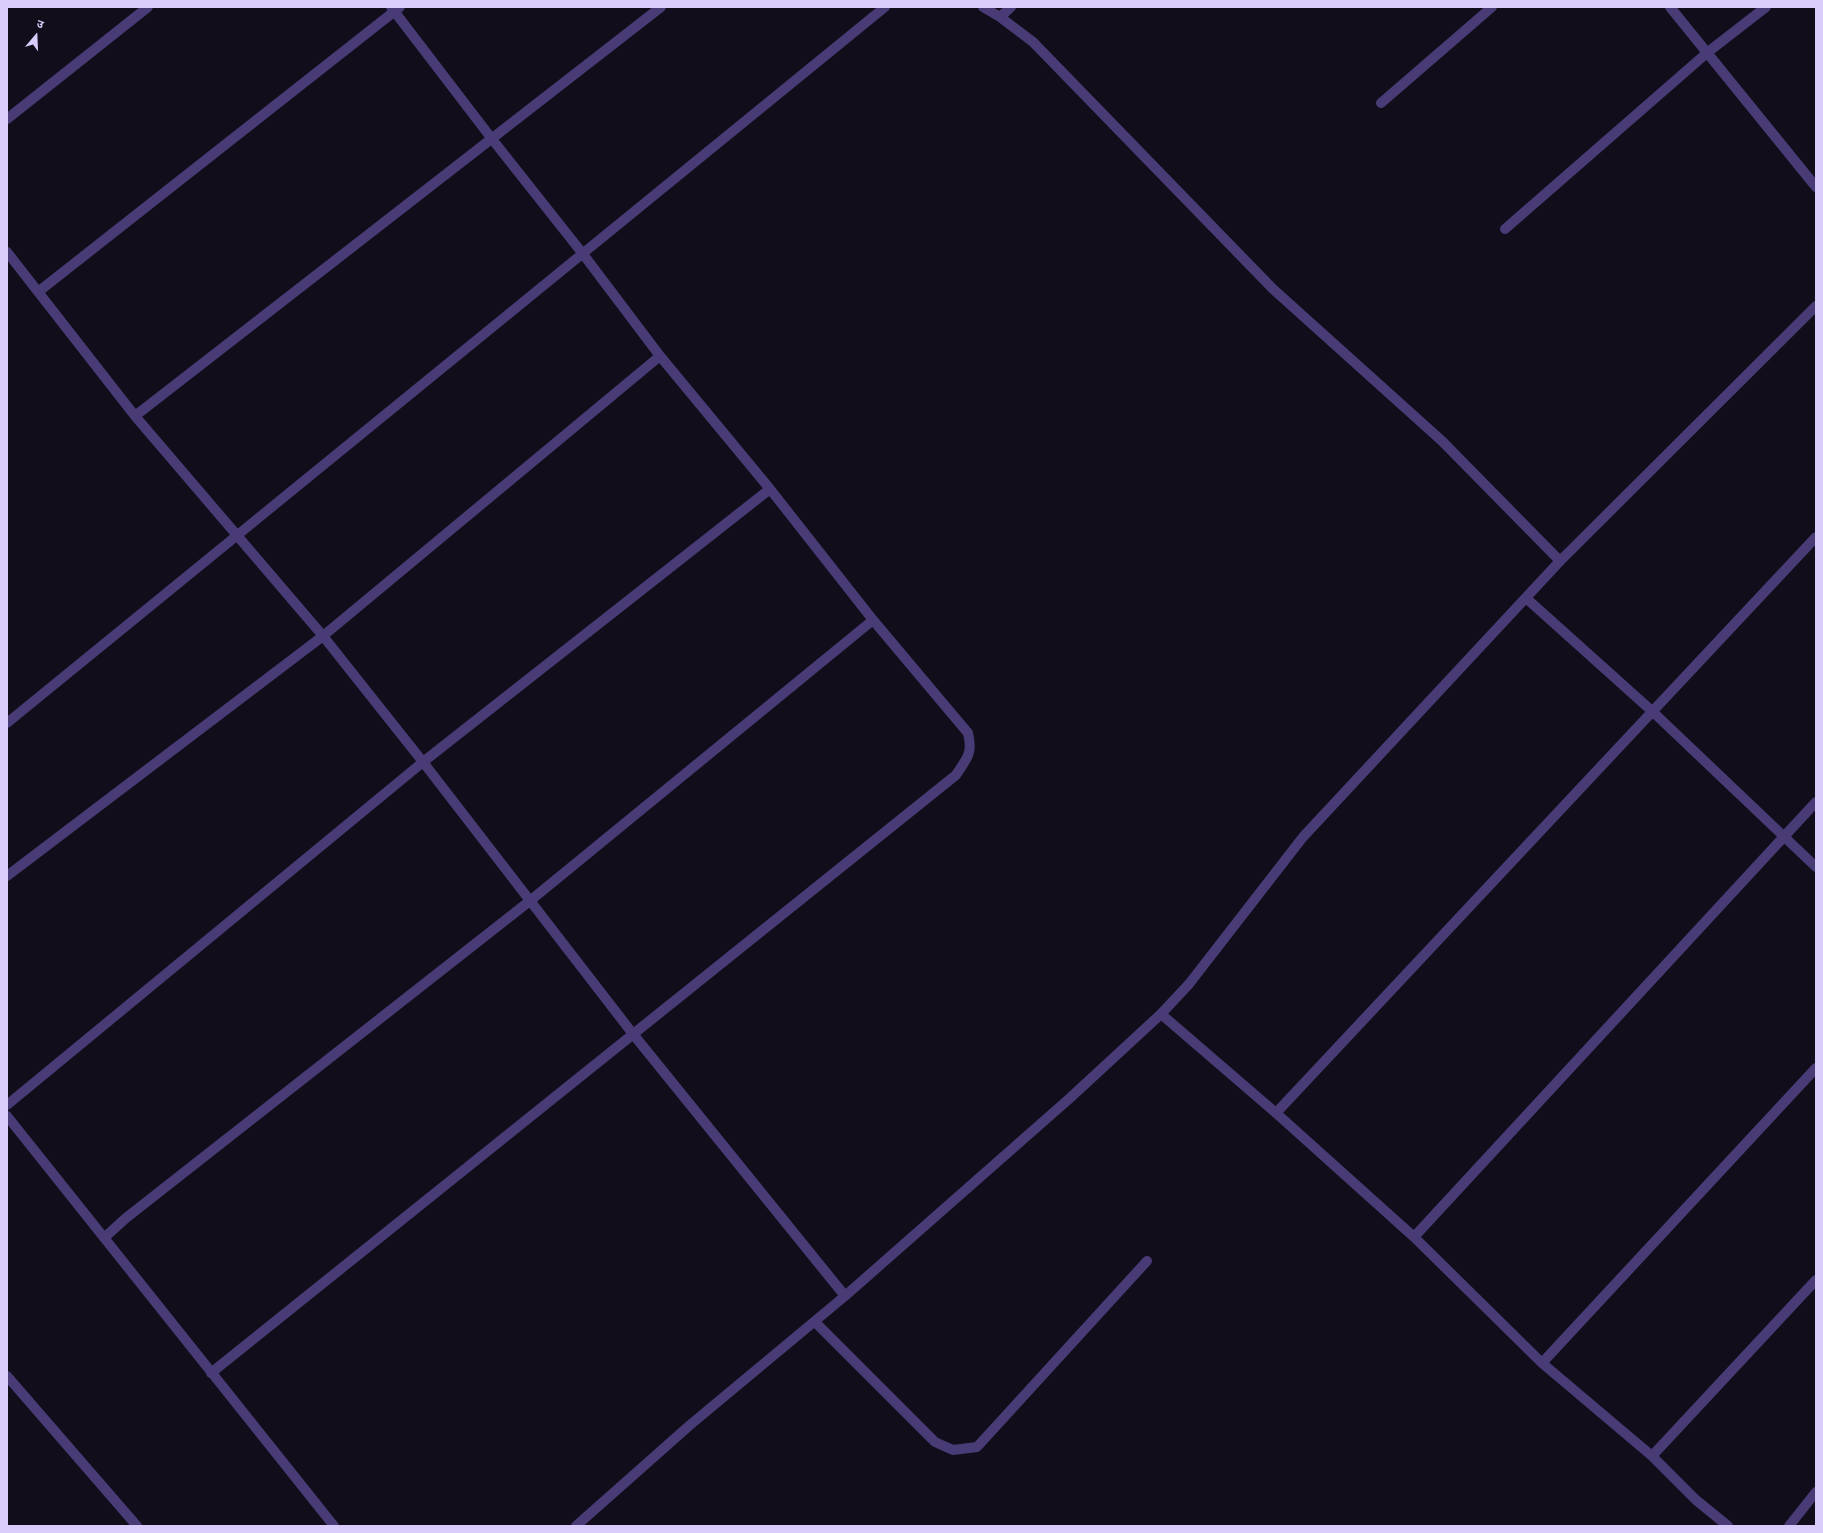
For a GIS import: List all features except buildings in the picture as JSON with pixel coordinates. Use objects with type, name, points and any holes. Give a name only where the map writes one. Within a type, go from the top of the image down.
[{"type":"street","points":[[7,119],[148,7]]},
{"type":"street","points":[[135,416],[661,7]]},
{"type":"street","points":[[7,723],[886,7]]},
{"type":"street","points":[[983,7],[1000,17],[1032,42],[1273,289],[1442,441],[1560,561]]},
{"type":"street","points":[[1000,17],[1011,7]]},
{"type":"street","points":[[1381,103],[1492,7]]},
{"type":"street","points":[[1670,7],[1816,187]]},
{"type":"street","points":[[1505,229],[1708,52],[1766,7]]},
{"type":"street","points":[[38,292],[395,8],[492,139],[584,254],[660,356],[770,489],[873,620],[968,733],[971,747],[967,759],[956,775],[211,1373]]},
{"type":"street","points":[[7,252],[135,416],[323,636],[531,900],[633,1034],[845,1296]]},
{"type":"street","points":[[576,1526],[690,1425],[845,1296],[1070,1098],[1161,1014],[1189,984],[1303,837],[1560,561],[1816,306]]},
{"type":"street","points":[[7,876],[323,636],[660,356]]},
{"type":"street","points":[[7,1105],[423,762],[770,489]]},
{"type":"street","points":[[1276,1113],[1816,537]]},
{"type":"street","points":[[1526,598],[1653,712],[1816,867]]},
{"type":"street","points":[[104,1238],[126,1218],[531,900],[873,620]]},
{"type":"street","points":[[1414,1238],[1816,802]]},
{"type":"street","points":[[1161,1014],[1276,1113],[1414,1238],[1542,1363],[1652,1456],[1696,1500],[1728,1526]]},
{"type":"street","points":[[1542,1363],[1816,1068]]},
{"type":"street","points":[[7,1116],[334,1526]]},
{"type":"street","points":[[815,1322],[935,1442],[953,1450],[977,1448],[1147,1261]]},
{"type":"street","points":[[1652,1456],[1816,1280]]},
{"type":"street","points":[[7,1376],[137,1526]]},
{"type":"street","points":[[1789,1526],[1816,1492]]}]
